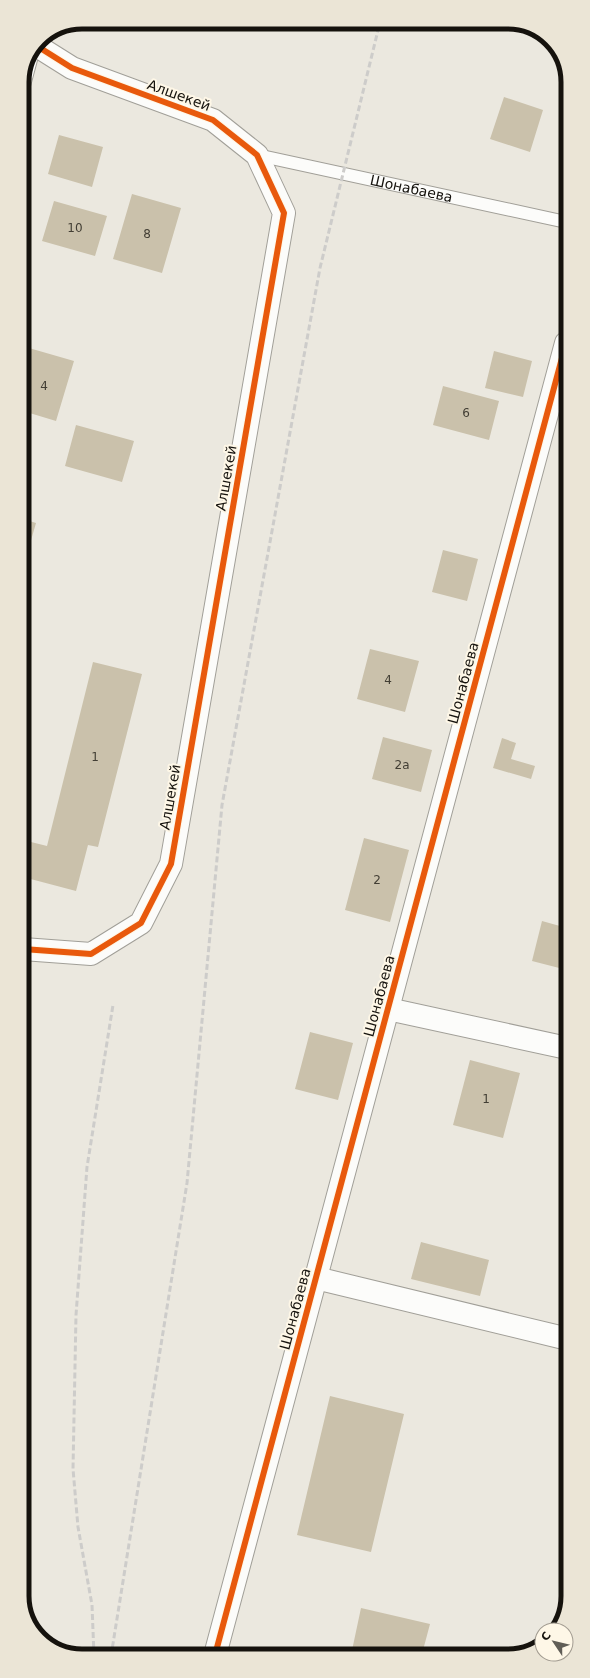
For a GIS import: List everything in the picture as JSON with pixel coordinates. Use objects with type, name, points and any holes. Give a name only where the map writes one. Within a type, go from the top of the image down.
[{"type":"street","name":"Алшекей","points":[[29,949],[91,954],[141,923],[171,864],[284,213],[258,155],[213,120],[72,68],[42,49]]},
{"type":"street","name":"Шонабаева","points":[[217,1649],[561,363]]},
{"type":"street","name":"Шонабаева","points":[[388,1009],[561,1047]]},
{"type":"street","name":"Шонабаева","points":[[316,1278],[561,1337]]},
{"type":"lane","name":"Шонабаева","points":[[258,155],[561,221]]},
{"type":"building","points":[[504,97],[543,110],[530,152],[490,139]]},
{"type":"building","points":[[59,135],[103,147],[92,187],[48,174]]},
{"type":"building","points":[[132,194],[181,208],[162,273],[113,259]]},
{"type":"building","points":[[54,201],[107,216],[95,256],[42,241]]},
{"type":"building","points":[[29,348],[74,361],[56,421],[29,413]]},
{"type":"building","points":[[494,351],[532,361],[523,397],[485,388]]},
{"type":"building","points":[[443,386],[499,401],[489,440],[433,425]]},
{"type":"building","points":[[76,425],[134,441],[122,482],[65,466]]},
{"type":"building","points":[[29,521],[36,523],[29,547]]},
{"type":"building","points":[[443,550],[478,559],[467,601],[432,592]]},
{"type":"building","points":[[370,649],[419,661],[405,712],[357,699]]},
{"type":"building","points":[[93,662],[142,674],[98,847],[88,845],[76,891],[29,879],[29,842],[47,846]]},
{"type":"building","points":[[383,737],[432,750],[421,792],[372,779]]},
{"type":"building","points":[[502,738],[516,743],[511,759],[535,766],[531,779],[493,768]]},
{"type":"building","points":[[364,838],[409,850],[390,922],[345,910]]},
{"type":"building","points":[[542,921],[561,926],[561,968],[532,961]]},
{"type":"building","points":[[310,1032],[353,1043],[338,1100],[295,1089]]},
{"type":"building","points":[[470,1060],[520,1073],[503,1138],[453,1125]]},
{"type":"building","points":[[421,1242],[489,1260],[480,1296],[411,1279]]},
{"type":"building","points":[[330,1396],[404,1414],[371,1552],[297,1535]]},
{"type":"building","points":[[361,1608],[430,1624],[423,1649],[352,1649]]},
{"type":"railway","points":[[112,1649],[187,1183],[222,805],[320,268],[378,29]]},
{"type":"railway","points":[[94,1649],[92,1605],[78,1527],[73,1469],[76,1315],[87,1167],[113,1005]]},
{"type":"cycle path","points":[[29,949],[91,954],[141,923],[171,864],[284,213],[257,155],[213,120],[72,68],[42,49]]},
{"type":"cycle path","points":[[217,1649],[561,362]]}]
